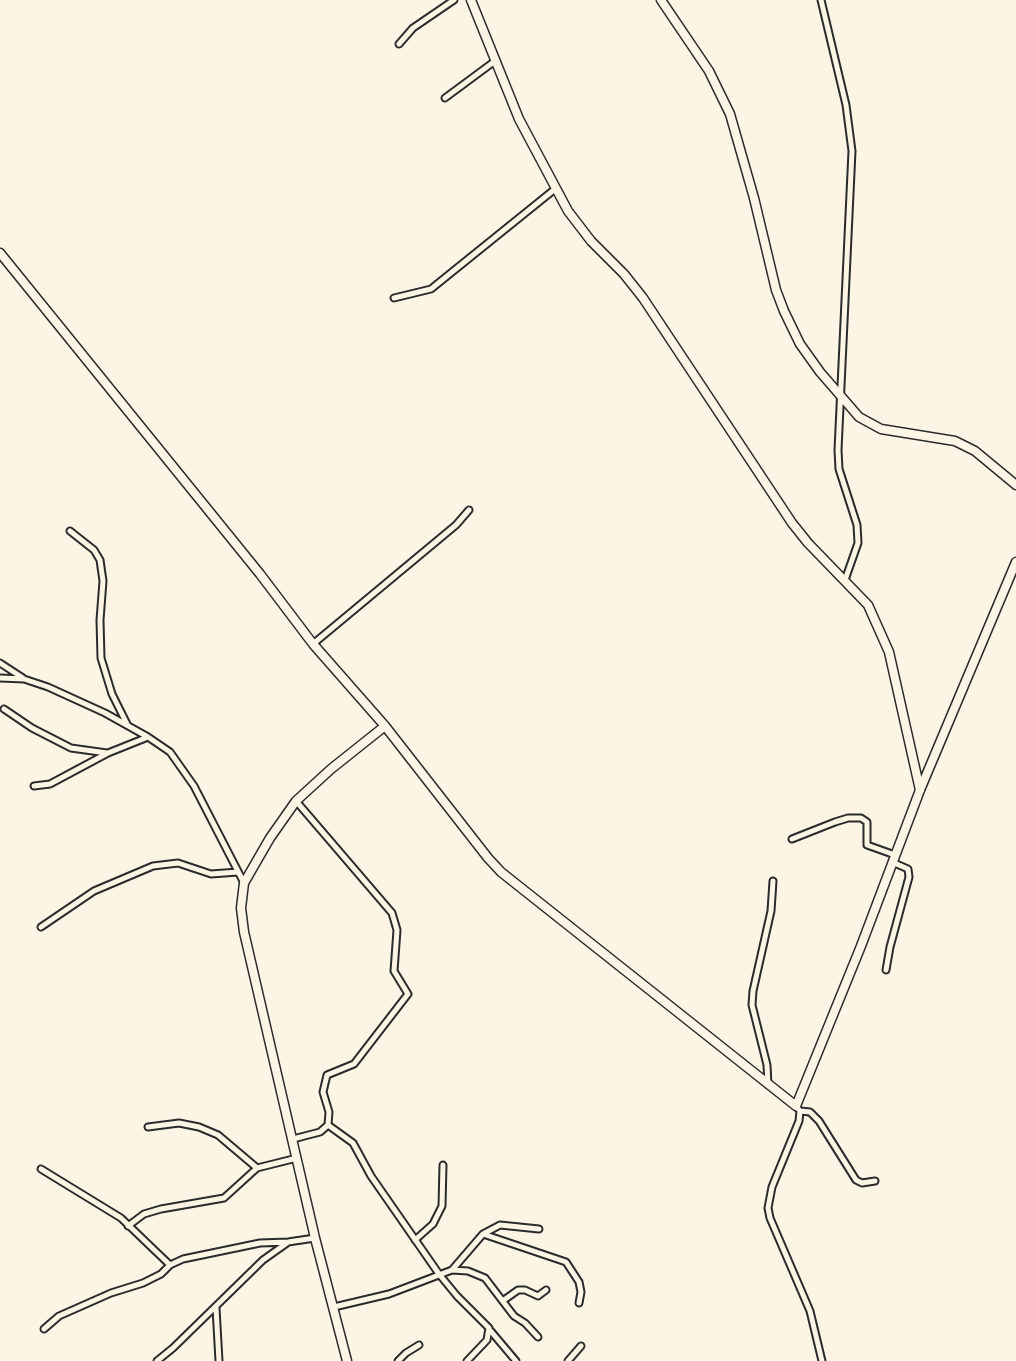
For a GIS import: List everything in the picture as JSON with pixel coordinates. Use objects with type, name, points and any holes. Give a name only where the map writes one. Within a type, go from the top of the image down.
[{"type":"street","points":[[399,44],[413,28],[454,0]]},
{"type":"street","points":[[471,0],[520,119],[554,188],[579,227],[624,274],[643,298],[792,523],[808,543],[868,605],[889,652],[920,790]]},
{"type":"street","points":[[661,0],[709,71],[730,114],[784,311],[800,344],[859,417],[881,429],[956,441],[975,451],[1016,485]]},
{"type":"street","points":[[822,0],[846,105],[852,151],[839,394],[839,469],[857,524],[858,543],[845,580]]},
{"type":"street","points":[[445,98],[495,61]]},
{"type":"street","points":[[394,298],[431,289],[554,188]]},
{"type":"street","points":[[0,253],[260,574],[314,644],[386,726],[488,858],[501,872],[798,1109],[810,1112],[819,1121],[856,1180],[862,1183],[875,1181]]},
{"type":"street","points":[[314,644],[452,529],[469,510]]},
{"type":"street","points":[[70,531],[94,550],[100,560],[103,581],[100,620],[102,658],[112,694],[128,727]]},
{"type":"street","points":[[822,1361],[810,1311],[774,1227],[768,1208],[768,1199],[799,1122],[798,1109],[920,790],[1016,562]]},
{"type":"street","points":[[0,662],[24,679],[86,704],[148,737],[170,752],[194,786],[244,883]]},
{"type":"street","points":[[0,678],[24,679]]},
{"type":"street","points":[[4,710],[32,728],[71,748],[108,753]]},
{"type":"street","points":[[347,1361],[315,1238],[244,932],[240,903],[244,883],[270,838],[296,801],[331,769],[386,726]]},
{"type":"street","points":[[34,786],[50,784],[108,753],[148,737]]},
{"type":"street","points":[[293,1139],[320,1132],[328,1125],[329,1112],[323,1092],[326,1075],[354,1064],[408,994],[394,972],[397,930],[392,913],[296,801]]},
{"type":"street","points":[[792,839],[842,820],[861,818],[867,822],[867,844],[908,869],[909,877],[890,947],[886,970]]},
{"type":"street","points":[[41,927],[94,891],[153,866],[178,863],[212,874],[238,872]]},
{"type":"street","points":[[768,1085],[767,1066],[754,1012],[753,991],[771,911],[773,881]]},
{"type":"street","points":[[148,1127],[174,1123],[199,1127],[218,1134],[257,1168]]},
{"type":"street","points":[[328,1125],[353,1143],[371,1176],[439,1274],[456,1296],[489,1328],[516,1361]]},
{"type":"street","points":[[128,1226],[144,1214],[161,1209],[224,1198],[257,1168],[297,1158]]},
{"type":"street","points":[[415,1240],[432,1224],[442,1206],[443,1165]]},
{"type":"street","points":[[41,1169],[120,1218],[170,1265]]},
{"type":"street","points":[[452,1270],[483,1234],[500,1225],[539,1228]]},
{"type":"street","points":[[483,1234],[566,1262],[580,1287],[579,1302]]},
{"type":"street","points":[[44,1329],[59,1316],[111,1293],[143,1283],[161,1274],[170,1265],[183,1259],[260,1243],[288,1242],[315,1238]]},
{"type":"street","points":[[157,1361],[216,1308],[263,1260],[288,1242]]},
{"type":"street","points":[[334,1307],[389,1294],[452,1270],[468,1271],[485,1278],[504,1300],[514,1316],[525,1322],[538,1337]]},
{"type":"street","points":[[504,1300],[518,1290],[525,1290],[538,1296],[546,1290]]},
{"type":"street","points":[[216,1308],[219,1361]]},
{"type":"street","points":[[467,1361],[487,1340],[489,1328]]},
{"type":"street","points":[[398,1361],[406,1353],[420,1345]]},
{"type":"street","points":[[568,1361],[581,1346]]}]
